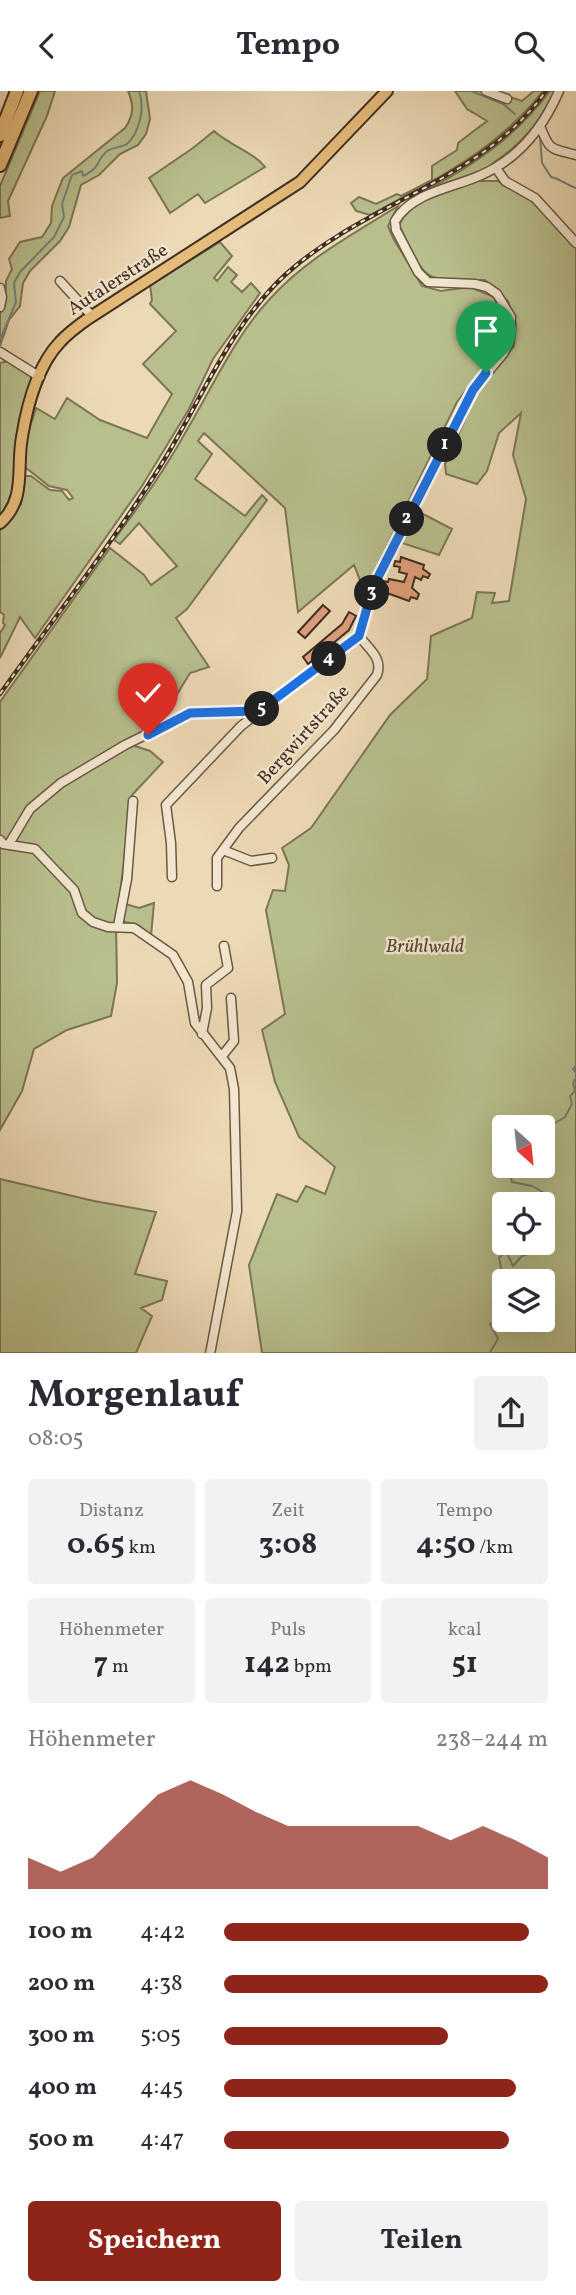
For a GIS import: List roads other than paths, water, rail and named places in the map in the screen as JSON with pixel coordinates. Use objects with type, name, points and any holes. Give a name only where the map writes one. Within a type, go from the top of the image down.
[{"type":"highway","points":[[0,135],[17,91]]},
{"type":"highway","points":[[0,165],[31,91]]},
{"type":"main road","name":"Autalerstraße","points":[[0,523],[17,499],[21,439],[40,377],[59,342],[92,316],[290,190],[317,167],[387,91]]},
{"type":"street","points":[[486,91],[507,99]]},
{"type":"street","points":[[359,636],[377,579],[473,390],[503,354],[512,330],[511,317],[505,304],[487,287],[462,282],[436,284],[422,278],[396,230],[395,222],[403,211],[430,193],[496,167],[530,139],[559,91]]},
{"type":"street","points":[[540,126],[551,149],[576,155]]},
{"type":"street","points":[[496,167],[505,181],[535,198],[576,243]]},
{"type":"street","points":[[60,281],[92,316]]},
{"type":"street","points":[[0,288],[0,307]]},
{"type":"street","points":[[0,352],[40,377]]},
{"type":"street","name":"Bergwirtstraße","points":[[172,877],[166,805],[241,726],[359,636],[378,660],[380,666],[377,675],[334,730],[239,828],[217,858],[217,886]]},
{"type":"street","points":[[210,1353],[237,1211],[234,1090],[230,1068],[202,1034],[192,1017],[188,982],[178,961],[134,928],[93,922],[82,913],[74,890],[35,849],[4,842],[30,809],[61,783],[125,745],[190,713],[259,711]]},
{"type":"street","points":[[118,926],[127,879],[133,801]]},
{"type":"street","points":[[223,850],[251,860],[272,858]]},
{"type":"street","points":[[202,1034],[207,1008],[206,985],[228,968],[224,946]]},
{"type":"street","points":[[222,1056],[234,1041],[231,998]]},
{"type":"waterway","points":[[0,340],[16,302],[14,283],[20,272],[54,237],[64,217],[62,204],[72,175],[82,171],[83,176],[89,173],[106,152],[127,144],[131,139],[140,119],[139,91]]},
{"type":"waterway","points":[[471,91],[503,104],[515,114]]},
{"type":"waterway","points":[[540,137],[542,163],[551,177],[576,188]]},
{"type":"waterway","points":[[576,1065],[573,1069],[576,1073]]},
{"type":"waterway","points":[[555,1123],[565,1117],[572,1104],[570,1096],[575,1091],[573,1083],[576,1078]]},
{"type":"waterway","points":[[511,1178],[512,1182],[532,1186]]},
{"type":"waterway","points":[[534,1187],[543,1192]]},
{"type":"waterway","points":[[501,1269],[499,1258],[502,1255]]},
{"type":"waterway","points":[[508,1255],[513,1266],[525,1255]]},
{"type":"waterway","points":[[492,1323],[492,1328]]},
{"type":"waterway","points":[[490,1353],[498,1339],[494,1332]]},
{"type":"railway","points":[[0,694],[142,494],[176,441],[217,365],[265,295],[285,275],[350,228],[456,170],[489,148],[519,122],[546,91]]},
{"type":"park label","name":"Brühlwald","points":[[425,947]]}]
